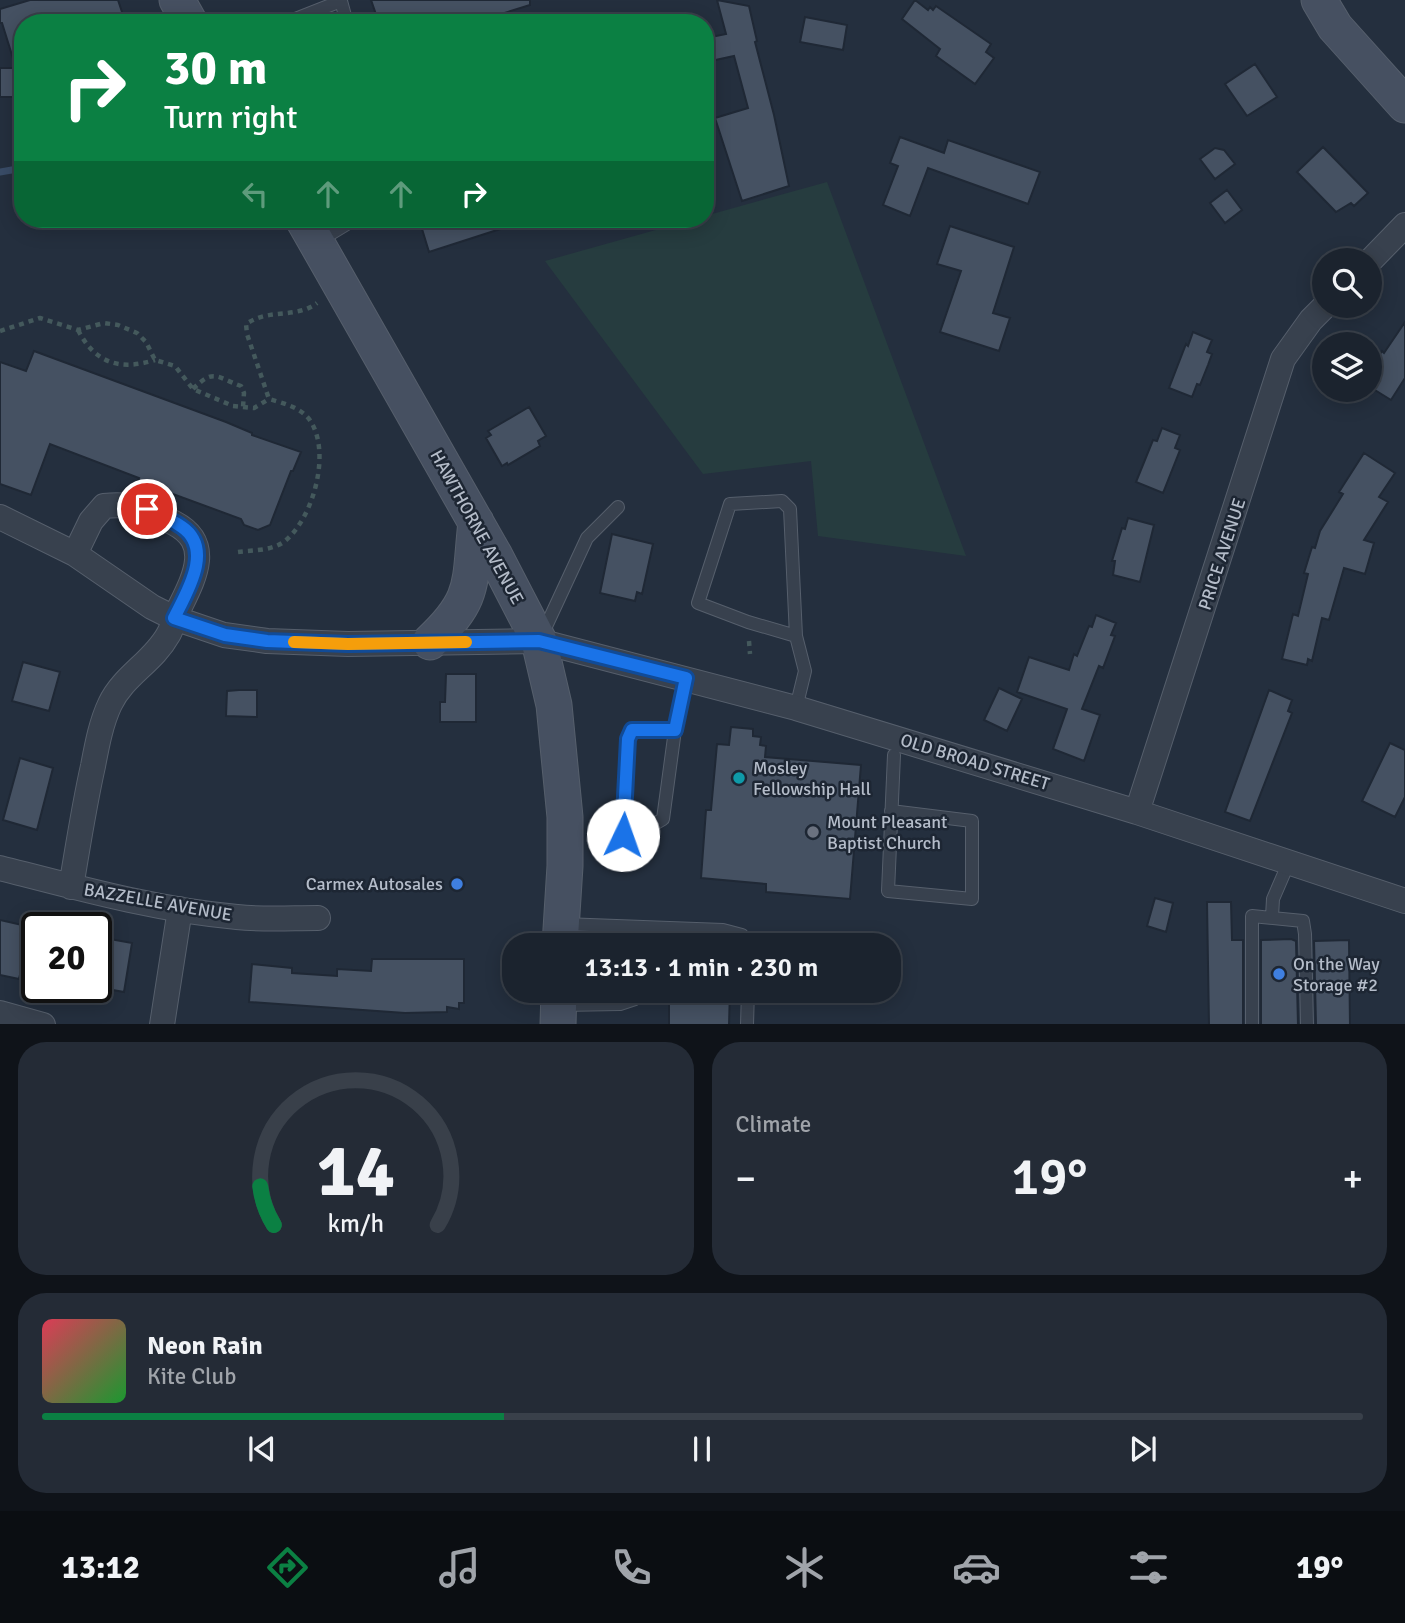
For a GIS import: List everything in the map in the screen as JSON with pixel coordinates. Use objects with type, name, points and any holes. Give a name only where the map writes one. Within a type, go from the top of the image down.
[{"type":"main road","points":[[1319,0],[1335,27],[1405,104]]},
{"type":"main road","name":"HAWTHORNE AVENUE","points":[[310,230],[476,522],[539,641],[554,705],[561,767],[565,866],[560,933]]},
{"type":"main road","points":[[430,642],[452,621],[468,593],[476,522]]},
{"type":"street","points":[[1382,249],[1405,225]]},
{"type":"street","name":"PRICE AVENUE","points":[[1137,812],[1283,359],[1313,318]]},
{"type":"street","points":[[71,887],[98,743],[110,704],[122,684],[142,668],[168,635],[191,585],[198,556],[196,542],[184,528],[147,509],[127,504],[104,506],[91,521],[75,554]]},
{"type":"street","name":"OLD BROAD STREET","points":[[0,517],[75,554],[152,607],[174,618],[225,635],[267,641],[348,644],[539,641],[796,708],[1137,812],[1405,901]]},
{"type":"street","name":"BAZZELLE AVENUE","points":[[0,868],[71,887],[180,909],[258,918],[318,918]]},
{"type":"street","points":[[162,1024],[180,909]]},
{"type":"street","points":[[0,1013],[43,1024]]},
{"type":"lane","points":[[308,14],[341,1],[345,14]]},
{"type":"lane","points":[[796,636],[698,603],[730,504],[782,501],[790,509],[796,636],[805,671],[796,708]]},
{"type":"lane","points":[[539,641],[587,538],[618,507]]},
{"type":"lane","points":[[675,730],[632,730],[628,739],[623,835],[634,836],[663,819],[675,730],[686,678]]},
{"type":"lane","points":[[891,811],[972,821],[972,899],[888,891],[891,811],[894,755]]},
{"type":"lane","points":[[1272,918],[1273,899],[1289,862]]},
{"type":"lane","points":[[1252,1024],[1252,916],[1303,921],[1307,1024]]},
{"type":"lane","points":[[639,927],[639,933]]},
{"type":"lane","points":[[571,933],[639,927],[723,930],[734,933]]},
{"type":"lane","points":[[559,1007],[623,1003]]},
{"type":"lane","points":[[747,1024],[748,1003]]},
{"type":"path","points":[[269,399],[246,324],[262,315],[301,312],[317,303]]},
{"type":"path","points":[[0,331],[40,318],[78,329],[104,323],[118,325],[137,333],[146,342],[155,360]]},
{"type":"path","points":[[78,329],[90,351],[101,358],[127,366],[155,360],[175,366],[193,389],[233,406],[254,408],[269,399],[305,414],[312,422],[320,460],[317,487],[304,515],[286,540],[273,548],[238,552]]},
{"type":"path","points":[[193,389],[206,376],[212,375],[241,386],[244,393],[243,407]]},
{"type":"green space","points":[[827,182],[966,556],[818,536],[811,461],[703,474],[545,261],[663,228],[714,228],[714,213]]},
{"type":"building","points":[[30,0],[118,0],[123,14],[14,14],[14,62],[0,23],[0,9]]},
{"type":"building","points":[[371,0],[530,0],[530,5],[501,14],[376,14]]},
{"type":"building","points":[[717,0],[749,6],[789,186],[742,201],[715,118],[748,108],[734,56],[714,60],[714,36],[726,34]]},
{"type":"building","points":[[915,0],[928,10],[930,7],[933,10],[936,6],[991,44],[986,52],[994,58],[975,84],[936,56],[940,49],[902,19]]},
{"type":"building","points":[[805,17],[847,25],[843,50],[800,42]]},
{"type":"building","points":[[1255,64],[1277,97],[1247,116],[1225,84]]},
{"type":"building","points":[[0,68],[14,68],[14,97],[0,97]]},
{"type":"building","points":[[900,137],[944,153],[948,140],[1040,172],[1028,204],[928,168],[910,216],[883,205],[898,166],[890,163]]},
{"type":"building","points":[[1323,147],[1368,193],[1354,206],[1351,203],[1336,212],[1297,172]]},
{"type":"building","points":[[1215,148],[1224,150],[1235,164],[1215,179],[1200,159]]},
{"type":"building","points":[[1227,190],[1242,210],[1225,223],[1210,203]]},
{"type":"building","points":[[950,226],[1014,247],[993,313],[1010,318],[999,351],[940,332],[961,271],[937,264]]},
{"type":"building","points":[[422,228],[503,228],[429,252]]},
{"type":"building","points":[[1405,322],[1405,378],[1391,400],[1382,394],[1382,351],[1384,353]]},
{"type":"building","points":[[1193,332],[1212,340],[1207,352],[1212,354],[1200,385],[1197,384],[1192,397],[1169,388]]},
{"type":"building","points":[[34,351],[301,452],[270,525],[258,530],[244,525],[241,519],[151,486],[138,480],[139,478],[50,444],[31,495],[0,484],[0,362],[26,371]]},
{"type":"building","points":[[529,407],[546,436],[538,441],[540,446],[502,466],[486,438],[491,435],[488,431]]},
{"type":"building","points":[[1162,428],[1180,435],[1175,448],[1180,450],[1163,493],[1136,482],[1153,440],[1157,441]]},
{"type":"building","points":[[1364,453],[1395,473],[1379,497],[1388,502],[1364,540],[1374,543],[1365,574],[1344,568],[1329,620],[1322,618],[1312,661],[1308,659],[1307,665],[1282,659],[1293,614],[1298,616],[1308,574],[1304,573],[1312,547],[1315,548],[1320,531],[1343,494],[1339,492]]},
{"type":"building","points":[[1128,518],[1154,525],[1140,582],[1113,575],[1115,561],[1112,561],[1122,528],[1125,529]]},
{"type":"building","points":[[612,534],[653,544],[642,594],[637,592],[635,601],[600,593]]},
{"type":"building","points":[[1096,615],[1116,623],[1111,635],[1115,636],[1103,668],[1099,666],[1082,709],[1100,715],[1084,761],[1053,749],[1067,709],[1017,692],[1029,657],[1069,670],[1074,654],[1077,656]]},
{"type":"building","points":[[23,662],[60,672],[49,711],[12,701]]},
{"type":"building","points":[[446,674],[476,674],[476,722],[440,722],[440,702],[445,702]]},
{"type":"building","points":[[999,688],[1022,699],[1007,731],[984,720]]},
{"type":"building","points":[[257,690],[257,717],[226,716],[227,691]]},
{"type":"building","points":[[1269,690],[1292,700],[1288,711],[1292,713],[1250,821],[1225,812]]},
{"type":"building","points":[[731,727],[753,729],[753,736],[761,737],[760,745],[766,746],[765,757],[861,765],[850,899],[766,892],[766,884],[701,878],[706,810],[711,810],[717,744],[729,745]]},
{"type":"building","points":[[1390,743],[1405,750],[1405,797],[1395,817],[1362,801]]},
{"type":"building","points":[[20,758],[53,768],[37,830],[3,820]]},
{"type":"building","points":[[1155,898],[1173,903],[1166,932],[1147,926]]},
{"type":"building","points":[[1207,902],[1231,902],[1232,940],[1243,940],[1243,1024],[1209,1024]]},
{"type":"building","points":[[0,920],[21,925],[21,970],[19,979],[0,975]]},
{"type":"building","points":[[112,939],[132,943],[124,992],[112,990]]},
{"type":"building","points":[[1261,940],[1296,941],[1298,1024],[1261,1024]]},
{"type":"building","points":[[1349,940],[1350,1024],[1316,1024],[1314,941]]},
{"type":"building","points":[[372,959],[464,959],[464,1003],[459,1003],[459,1009],[447,1007],[447,1012],[405,1013],[249,1002],[252,964],[292,968],[292,973],[337,976],[337,969],[371,971]]},
{"type":"building","points":[[669,1003],[730,1003],[729,1024],[669,1024]]},
{"type":"waterway","points":[[0,172],[14,170]]},
{"type":"slow traffic","points":[[294,642],[466,642]]},
{"type":"place","name":"Mosley Fellowship Hall","points":[[739,778]]},
{"type":"place","name":"Mount Pleasant Baptist Church","points":[[813,832]]},
{"type":"place","name":"Carmex Autosales","points":[[457,884]]},
{"type":"place","name":"On the Way Storage #2","points":[[1279,974]]},
{"type":"route","points":[[147,509],[184,528],[196,542],[198,556],[191,585],[174,618],[225,635],[267,641],[348,644],[539,641],[686,678],[675,730],[632,730],[628,739],[623,835]]}]
